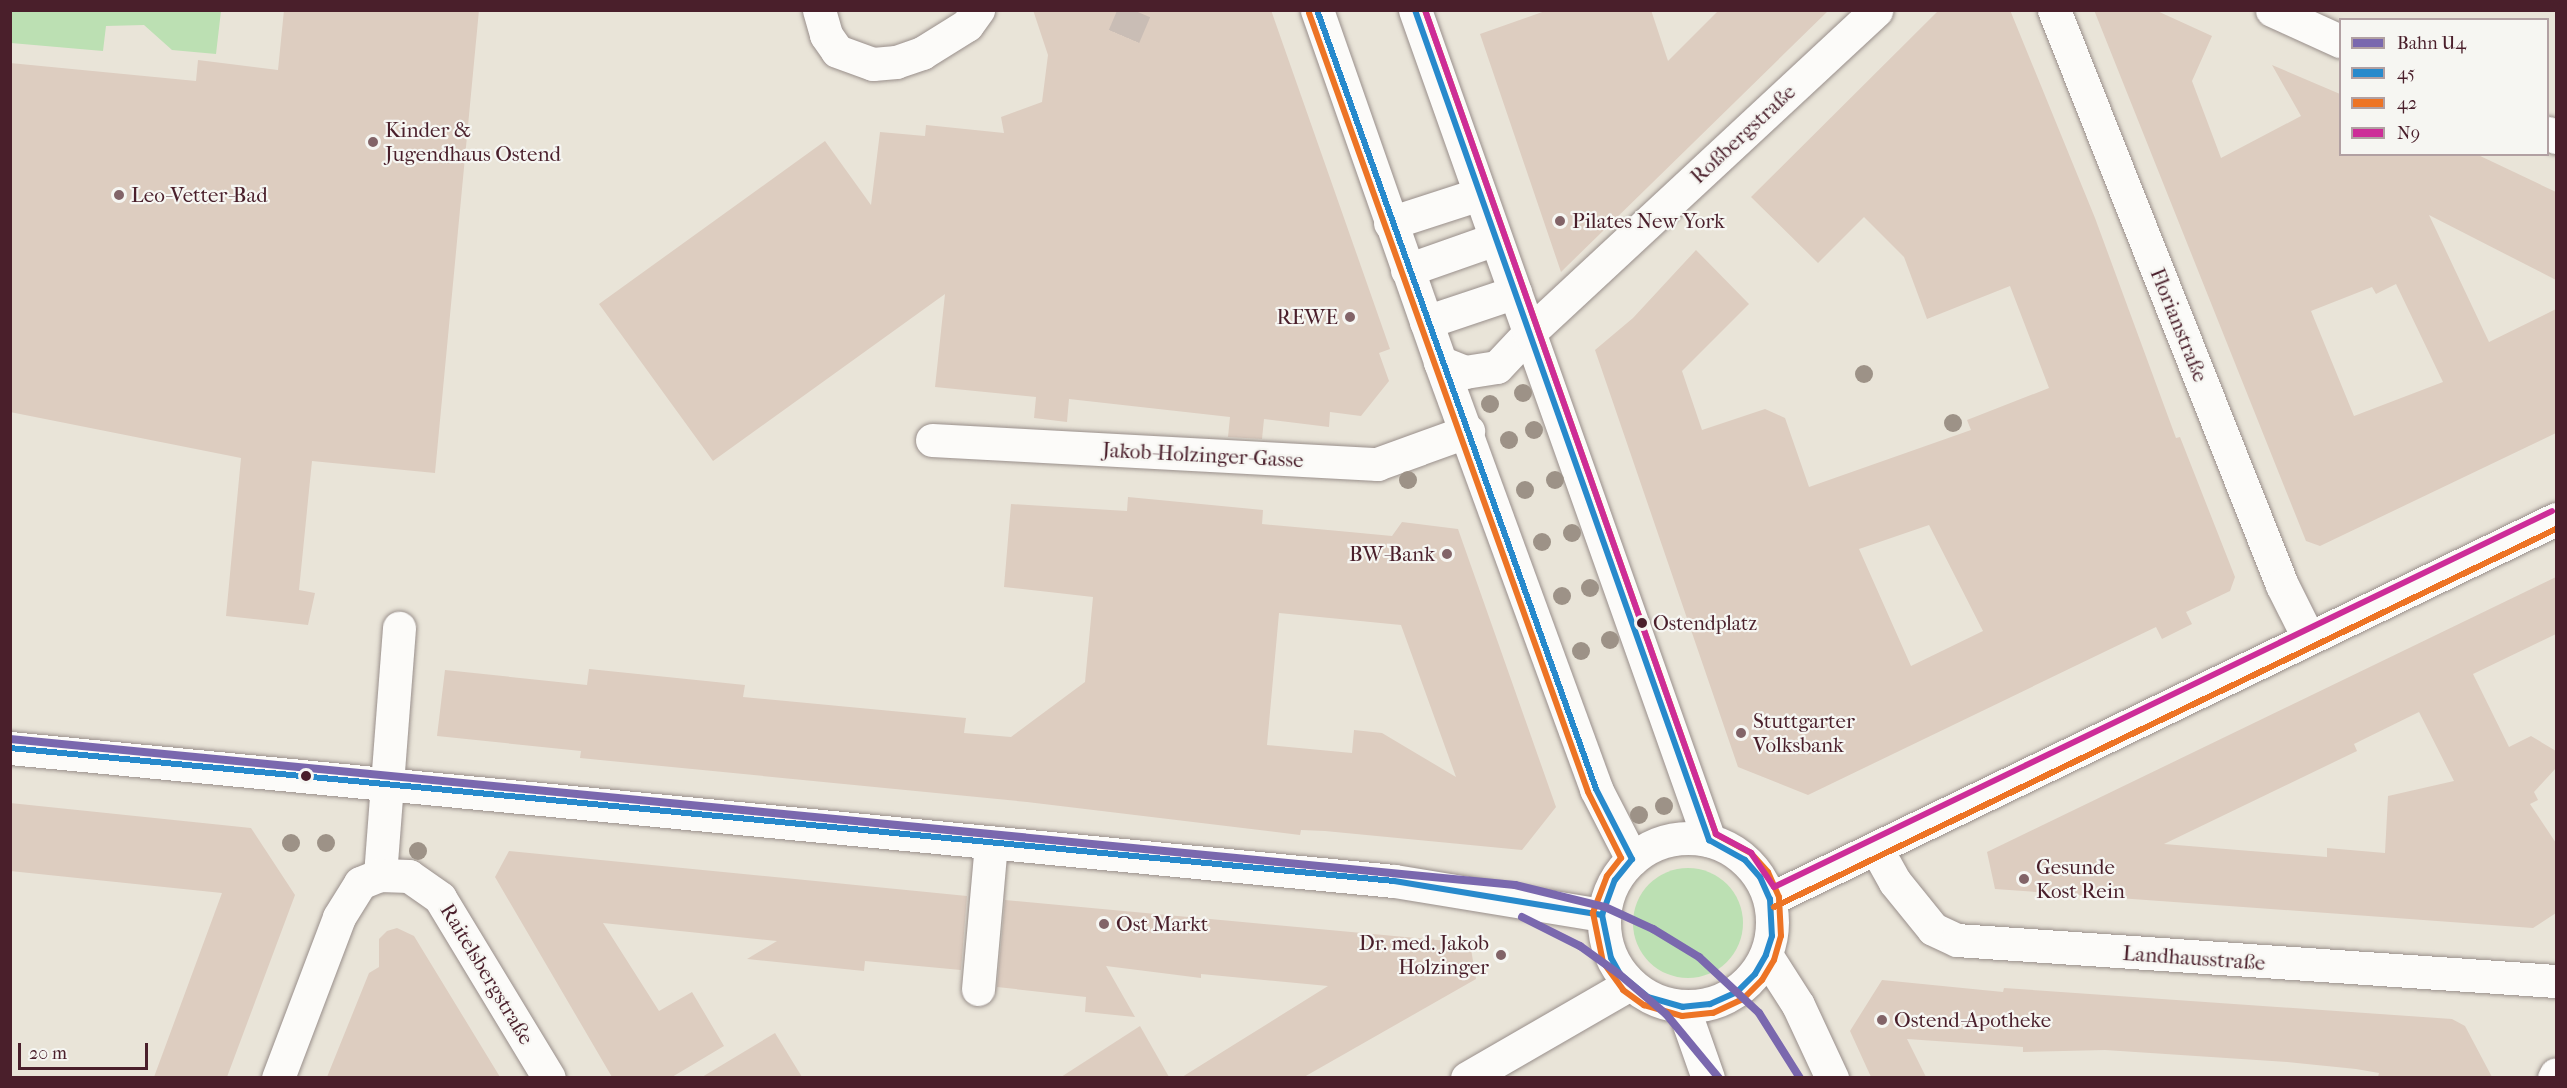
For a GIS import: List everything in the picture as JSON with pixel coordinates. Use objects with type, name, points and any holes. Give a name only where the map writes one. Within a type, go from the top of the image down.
[{"type":"street","points":[[819,10],[826,35],[837,51],[873,64],[896,62],[932,48],[967,25],[978,10]]},
{"type":"street","points":[[1317,10],[1390,223],[1440,362],[1468,431],[1596,789],[1632,859]]},
{"type":"street","points":[[1414,10],[1709,840]]},
{"type":"street","name":"Roßbergstraße","points":[[1440,362],[1466,372],[1497,367],[1529,333],[1876,10]]},
{"type":"street","name":"Florianstraße","points":[[2054,10],[2278,574],[2308,638]]},
{"type":"street","points":[[2272,10],[2339,41]]},
{"type":"street","points":[[1390,223],[1479,194]]},
{"type":"street","points":[[1407,270],[1495,239]]},
{"type":"street","points":[[1426,322],[1515,292]]},
{"type":"street","name":"Jakob-Holzinger-Gasse","points":[[933,440],[1377,464],[1468,431]]},
{"type":"street","points":[[1770,899],[2556,519]]},
{"type":"street","points":[[278,1077],[339,916],[360,883],[380,874],[385,784],[399,628]]},
{"type":"street","points":[[10,748],[1394,880],[1602,915]]},
{"type":"street","points":[[1688,838],[1709,840],[1745,860],[1760,877],[1770,899],[1772,936],[1766,955],[1755,974],[1737,992],[1710,1004],[1683,1007],[1648,997],[1630,984],[1611,958],[1602,915],[1615,879],[1632,859],[1666,841],[1688,838]]},
{"type":"street","points":[[978,989],[991,843]]},
{"type":"street","name":"Landhausstraße","points":[[1876,849],[1896,882],[1933,929],[1957,940],[2556,981]]},
{"type":"street","name":"Raitelsbergstraße","points":[[380,874],[409,876],[440,897],[549,1077]]},
{"type":"street","points":[[1766,955],[1798,1005],[1832,1077]]},
{"type":"street","points":[[1467,1077],[1630,984]]},
{"type":"street","points":[[1683,1007],[1708,1077]]},
{"type":"green space","points":[[10,11],[221,11],[216,54],[172,50],[144,25],[106,26],[103,51],[11,43]]},
{"type":"green space","points":[[1688,868],[1709,872],[1727,884],[1739,902],[1743,923],[1739,944],[1727,962],[1709,974],[1688,978],[1667,974],[1649,962],[1637,944],[1633,923],[1637,902],[1649,884],[1667,872]]},
{"type":"building","points":[[284,10],[479,10],[435,473],[312,461],[299,590],[315,593],[308,625],[226,616],[241,458],[10,412],[10,63],[196,81],[198,60],[278,70]]},
{"type":"building","points":[[1033,10],[1271,10],[1390,349],[1379,353],[1389,381],[1361,416],[1330,412],[1329,427],[1264,419],[1262,439],[1228,437],[1230,417],[1069,399],[1067,422],[1034,418],[1036,397],[935,387],[945,294],[713,461],[599,304],[825,141],[871,205],[880,132],[925,136],[926,125],[1004,133],[1001,117],[1042,102],[1048,55]]},
{"type":"building","points":[[1548,10],[1651,10],[1668,61],[1719,10],[1829,10],[1561,272],[1480,34]]},
{"type":"building","points":[[1939,10],[2010,10],[2095,218],[2176,438],[2180,437],[2235,577],[2230,591],[2186,612],[2192,624],[2162,639],[2156,627],[1808,795],[1738,767],[1595,350],[1633,318],[1696,250],[1749,304],[1682,371],[1702,430],[1765,409],[1785,418],[1809,487],[1971,430],[1967,420],[2049,388],[2010,286],[1927,319],[1904,257],[1864,217],[1818,263],[1751,197]],"holes":[[[1929,525],[1983,631],[1911,666],[1859,549]]]},
{"type":"building","points":[[2094,10],[2155,10],[2212,36],[2192,81],[2221,158],[2301,116],[2272,65],[2339,94],[2339,156],[2480,156],[2556,192],[2556,280],[2429,215],[2489,342],[2556,309],[2556,433],[2320,546],[2306,541]],"holes":[[[2396,284],[2443,382],[2354,416],[2311,311],[2372,287],[2376,294]]]},
{"type":"building","points":[[1128,497],[1263,510],[1262,524],[1392,536],[1402,522],[1458,529],[1556,807],[1522,850],[1325,831],[1301,830],[1300,835],[1027,802],[580,758],[581,751],[437,736],[445,670],[587,685],[589,669],[745,685],[743,697],[966,718],[964,733],[1011,737],[1085,682],[1093,597],[1004,587],[1011,504],[1127,511]],"holes":[[[1279,613],[1401,625],[1456,777],[1382,733],[1354,730],[1352,753],[1267,745]]]},
{"type":"building","points":[[2556,577],[2556,634],[2473,674],[2509,747],[2531,736],[2556,751],[2556,768],[2534,792],[2538,800],[2530,804],[2556,843],[2556,913],[2533,928],[1995,889],[1987,852]],"holes":[[[2419,712],[2454,781],[2388,796],[2385,853],[2327,848],[2327,857],[2164,844],[2357,751],[2354,744]]]},
{"type":"building","points":[[10,803],[251,828],[295,895],[227,1077],[154,1077],[222,893],[10,871]]},
{"type":"building","points":[[509,851],[967,896],[961,970],[865,961],[864,971],[747,959],[777,941],[603,923],[659,1011],[692,992],[724,1046],[672,1077],[612,1077],[495,877]]},
{"type":"building","points":[[1005,900],[1470,943],[1476,979],[1304,1077],[1182,1077],[1328,986],[1201,974],[1201,978],[1106,966],[1135,1017],[1085,1012],[1086,997],[997,987]]},
{"type":"building","points":[[397,928],[414,936],[500,1077],[327,1077],[369,973],[379,967],[379,939],[387,931]]},
{"type":"building","points":[[1882,980],[2003,992],[2004,988],[2452,1019],[2465,1026],[2492,1077],[2378,1077],[2379,1073],[2356,1069],[2287,1062],[2105,1050],[2023,1052],[2023,1047],[1907,1039],[1926,1077],[1871,1077],[1850,1031]]},
{"type":"building","points":[[1140,1026],[1169,1077],[1061,1077]]},
{"type":"building","points":[[775,1033],[802,1077],[702,1077]]},
{"type":"tunnel","points":[[1124,36],[1135,10]]},
{"type":"rail line","name":"U4","points":[[10,739],[1515,885],[1605,907],[1653,929],[1699,957],[1759,1013],[1800,1078]]},
{"type":"rail line","name":"U4","points":[[1522,917],[1580,946],[1619,974],[1666,1014],[1719,1078]]},
{"type":"transit line","name":"45","points":[[1317,10],[1596,789],[1632,859]]},
{"type":"transit line","name":"45","points":[[1415,10],[1709,840],[1745,860],[1760,877],[1770,899],[1772,936],[1766,955],[1755,974],[1737,992],[1710,1004],[1683,1007],[1648,997],[1620,974],[1611,958],[1602,915],[1615,880],[1632,859]]},
{"type":"transit line","name":"42","points":[[1309,13],[1588,792],[1621,858],[1607,876],[1593,913],[1603,962],[1623,990],[1644,1005],[1682,1016],[1713,1013],[1743,999],[1762,980],[1774,960],[1781,936],[1779,897],[1768,872],[1751,853],[1716,834],[1425,10]]},
{"type":"transit line","name":"N9","points":[[1425,10],[1716,834],[1751,853],[1774,887],[2552,511]]},
{"type":"transit line","name":"42","points":[[1774,907],[2556,529]]},
{"type":"transit line","name":"45","points":[[10,748],[1394,881],[1602,915]]},
{"type":"place","name":"Kinder & Jugendhaus Ostend","points":[[373,142]]},
{"type":"place","name":"Leo-Vetter-Bad","points":[[119,195]]},
{"type":"place","name":"Pilates New York","points":[[1560,221]]},
{"type":"place","name":"REWE","points":[[1350,317]]},
{"type":"place","name":"BW-Bank","points":[[1447,554]]},
{"type":"place","name":"Ostendplatz","points":[[1642,623]]},
{"type":"place","name":"Stuttgarter Volksbank","points":[[1741,733]]},
{"type":"place","name":"Gesunde Kost Rein","points":[[2024,879]]},
{"type":"place","name":"Ost Markt","points":[[1104,924]]},
{"type":"place","name":"Dr. med. Jakob Holzinger","points":[[1501,955]]},
{"type":"place","name":"Ostend-Apotheke","points":[[1882,1020]]}]
